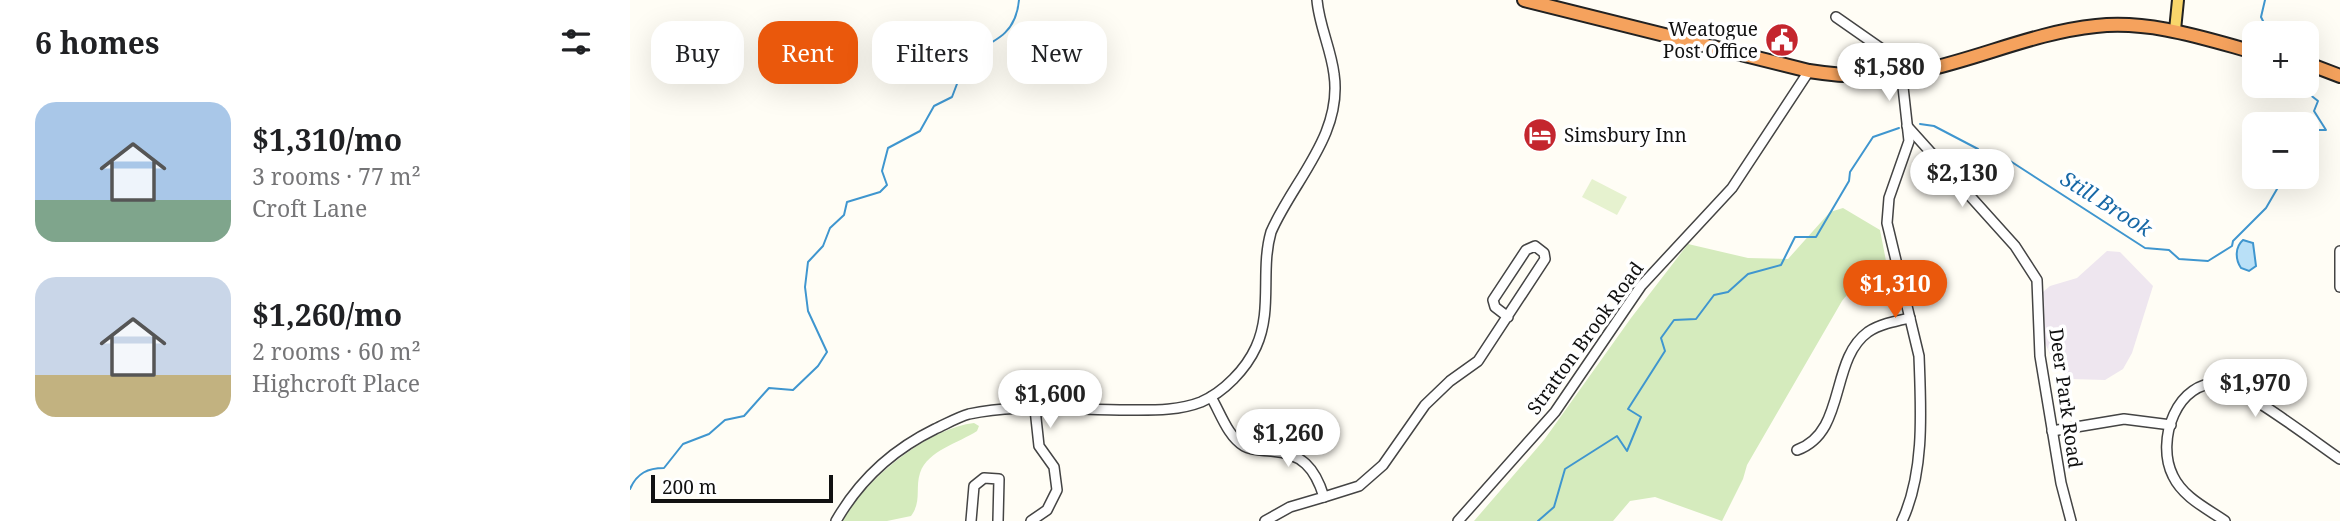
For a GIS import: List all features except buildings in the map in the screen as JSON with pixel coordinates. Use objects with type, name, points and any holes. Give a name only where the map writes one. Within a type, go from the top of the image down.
[{"type":"highway","points":[[1524,0],[1808,71],[1849,77],[1899,74],[1927,69],[2053,33],[2097,26],[2175,30],[2242,49]]},
{"type":"highway","points":[[2319,68],[2340,76]]},
{"type":"main road","points":[[2175,30],[2178,0]]},
{"type":"street","points":[[836,521],[875,468],[911,441],[967,414],[1181,408],[1211,397],[1240,373],[1256,348],[1266,310],[1266,260],[1271,232],[1325,137],[1334,106],[1335,75],[1317,0]]},
{"type":"street","points":[[1836,17],[1883,48],[1899,74],[1908,126],[1909,141],[1889,198],[1887,223],[1919,356],[1916,480],[1902,521]]},
{"type":"street","name":"Stratton Brook Road","points":[[1458,521],[1555,412],[1641,285],[1732,188],[1808,71]]},
{"type":"street","name":"Deer Park Road","points":[[1908,126],[2015,246],[2036,280],[2038,338],[2052,431],[2071,521]]},
{"type":"street","points":[[1265,521],[1290,507],[1359,486],[1372,477],[1425,405],[1450,380],[1478,361],[1508,317],[1545,260],[1544,253],[1535,246],[1526,250],[1493,300],[1495,307],[1508,317]]},
{"type":"street","points":[[2340,251],[2340,288]]},
{"type":"street","points":[[1797,450],[1810,446],[1823,427],[1833,408],[1851,354],[1862,337],[1875,328],[1910,318]]},
{"type":"street","points":[[2225,521],[2188,496],[2174,478],[2168,458],[2171,425],[2186,395],[2201,385],[2222,384],[2237,389],[2340,459]]},
{"type":"street","points":[[1211,397],[1238,442],[1246,448],[1290,453],[1304,459],[1317,475],[1324,497]]},
{"type":"street","points":[[1031,521],[1047,510],[1057,490],[1054,467],[1037,439],[1035,410]]},
{"type":"street","points":[[2052,431],[2124,419],[2171,425]]},
{"type":"street","points":[[971,521],[974,486],[984,478],[999,480],[1000,521]]},
{"type":"shaded area","points":[[2107,251],[2120,252],[2153,286],[2132,353],[2123,369],[2105,380],[2071,379],[2055,365],[2044,341],[2043,292],[2050,286],[2077,278]]},
{"type":"green space","points":[[1592,179],[1627,197],[1617,215],[1582,197]]},
{"type":"green space","points":[[1843,208],[1880,230],[1887,266],[1852,290],[1842,301],[1747,465],[1722,521],[1655,497],[1630,501],[1613,521],[1474,521],[1544,440],[1631,318],[1688,244],[1748,258],[1788,259],[1830,212]]},
{"type":"green space","points":[[974,423],[979,426],[977,431],[937,453],[924,465],[920,473],[916,505],[911,516],[887,521],[843,521],[866,489],[899,458],[937,435]]},
{"type":"water","points":[[2243,240],[2253,243],[2256,266],[2249,271],[2241,268],[2237,257],[2238,246]]},
{"type":"waterway","points":[[630,489],[644,472],[664,468],[683,444],[709,434],[725,420],[744,416],[769,388],[793,390],[818,366],[827,352],[808,311],[805,287],[808,262],[823,246],[830,228],[844,215],[847,202],[880,192],[887,185],[882,171],[888,148],[920,131],[934,106],[952,97],[968,55],[1009,29],[1014,21],[1019,0]]},
{"type":"waterway","name":"Still Brook","points":[[2263,21],[2261,17],[2265,0]]},
{"type":"waterway","name":"Still Brook","points":[[2314,98],[2318,101],[2315,112]]},
{"type":"waterway","name":"Still Brook","points":[[2319,119],[2326,130],[2319,130]]},
{"type":"waterway","name":"Still Brook","points":[[1920,124],[1934,126],[1978,149],[1982,156],[1998,162]]},
{"type":"waterway","name":"Still Brook","points":[[1538,521],[1554,507],[1565,469],[1617,436],[1627,451],[1641,417],[1628,409],[1665,351],[1661,338],[1674,320],[1696,319],[1714,295],[1728,292],[1748,274],[1781,265],[1795,237],[1816,237],[1849,181],[1850,172],[1873,137],[1899,128]]},
{"type":"waterway","name":"Still Brook","points":[[2004,157],[2145,248],[2169,250],[2179,259],[2208,261],[2232,246],[2233,241],[2266,208],[2277,189]]},
{"type":"place","name":"Weatogue Post Office","points":[[1782,40]]},
{"type":"place","name":"Simsbury Inn","points":[[1540,135]]}]
